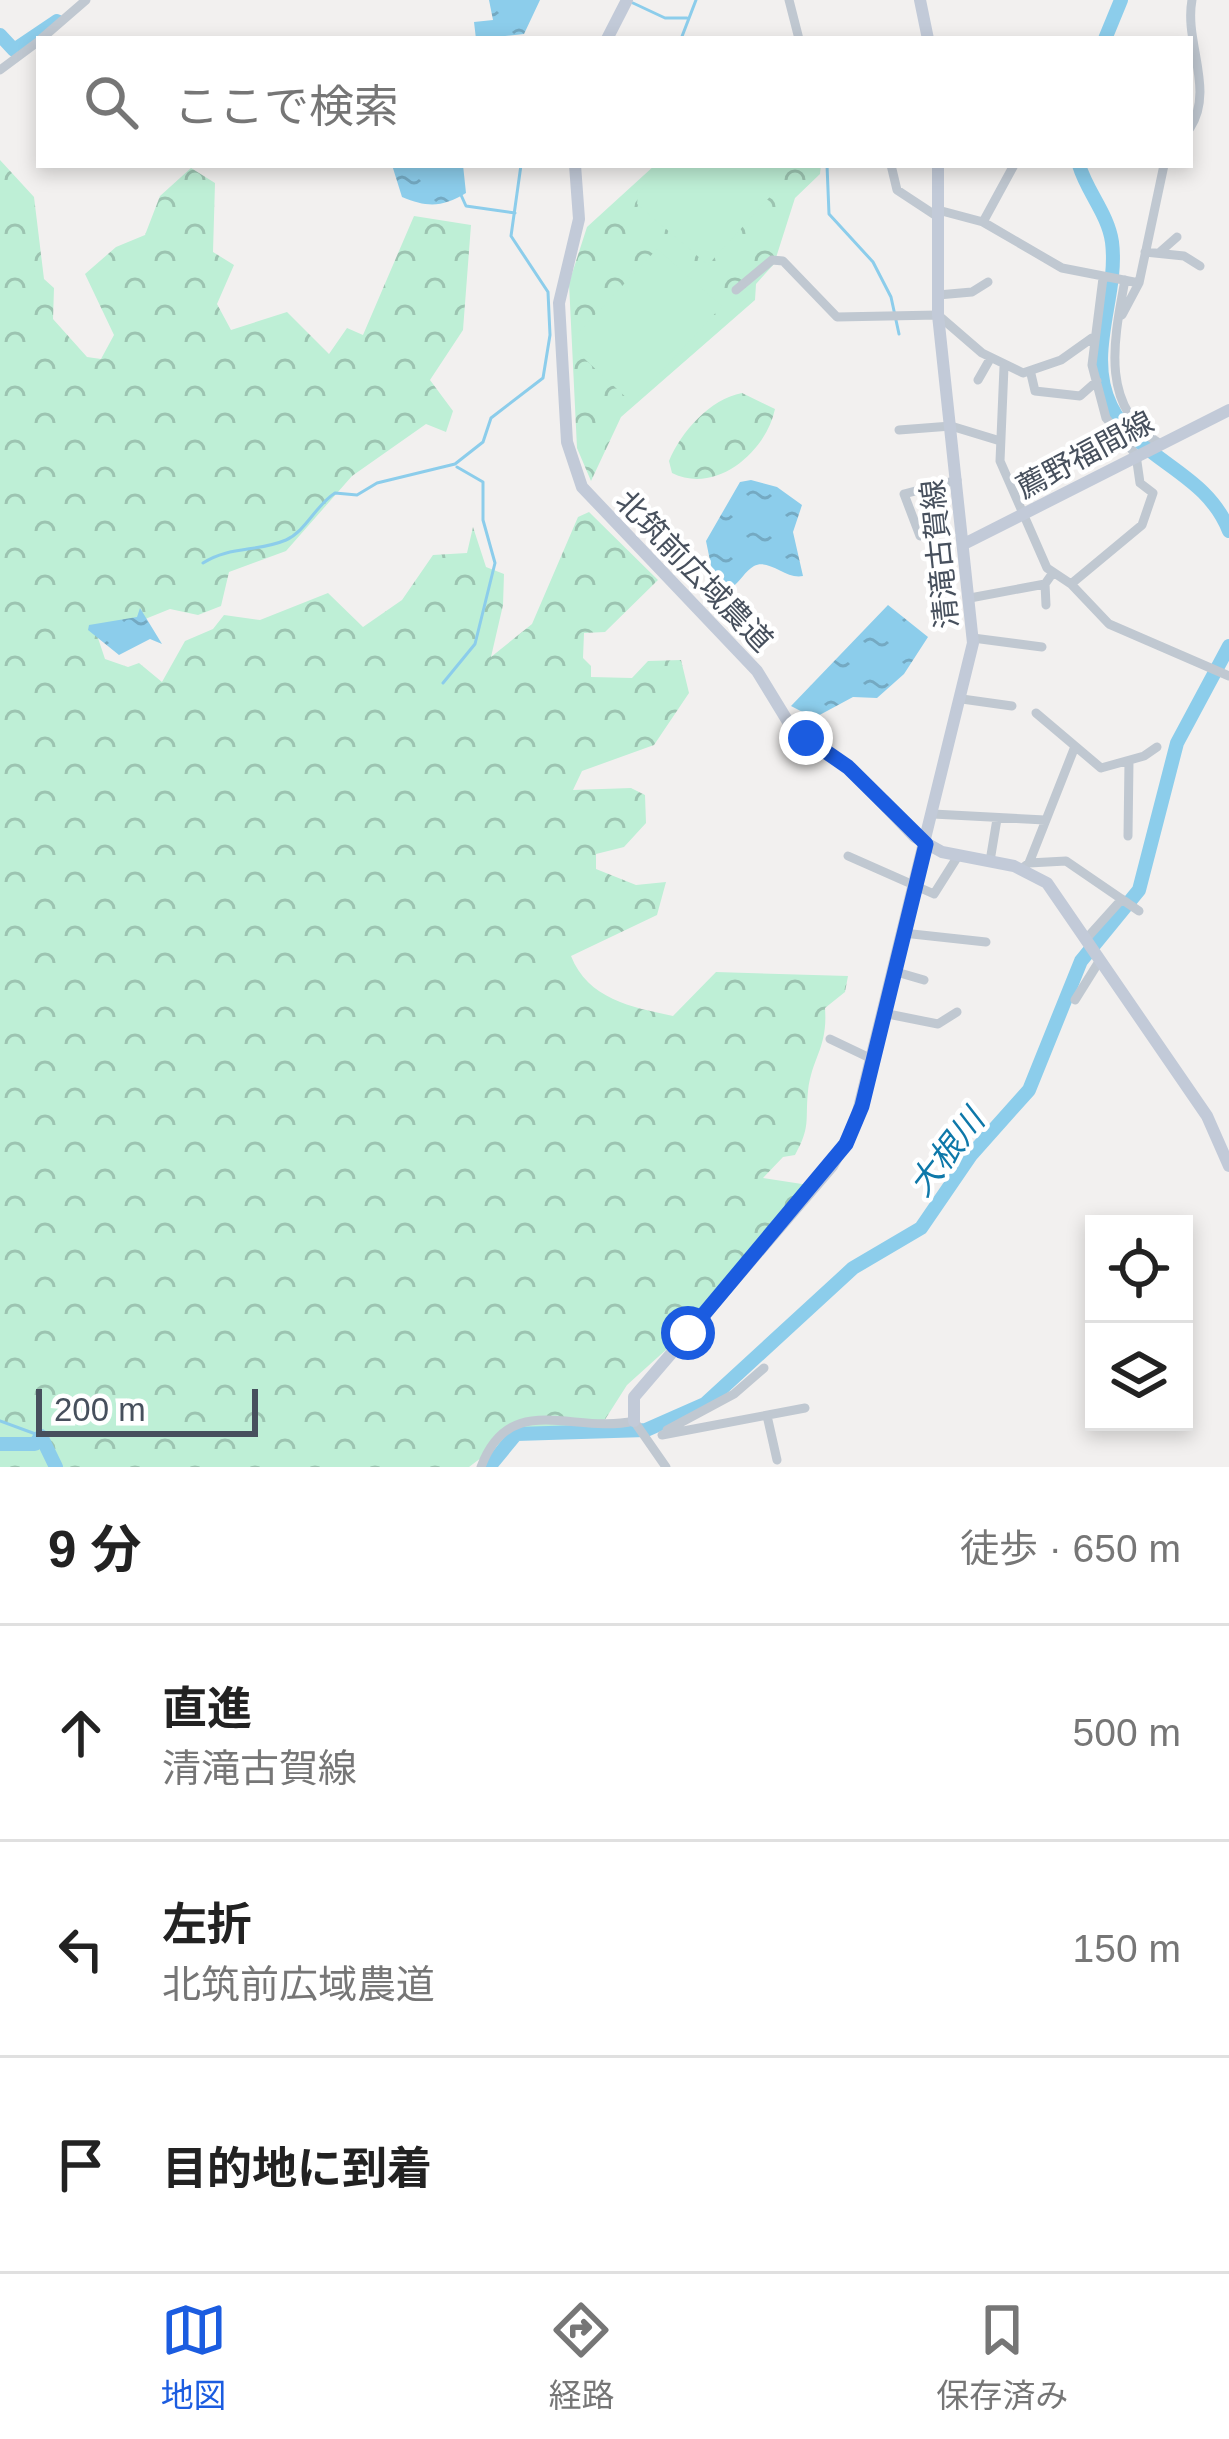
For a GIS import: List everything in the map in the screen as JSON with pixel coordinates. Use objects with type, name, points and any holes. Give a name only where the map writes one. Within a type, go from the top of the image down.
[{"type":"main road","points":[[609,36],[627,0]]},
{"type":"main road","points":[[920,0],[927,36]]},
{"type":"main road","name":"北筑前広域農道","points":[[575,168],[579,220],[559,304],[567,442],[577,479],[758,671],[790,725],[848,767],[926,844],[958,856],[1026,866]]},
{"type":"main road","name":"清滝古賀線","points":[[634,1420],[634,1397],[840,1154],[862,1106],[962,699],[974,638],[938,316],[938,168]]},
{"type":"main road","name":"薦野福間線","points":[[964,544],[1229,410]]},
{"type":"main road","points":[[1026,866],[1047,883],[1207,1116],[1229,1166]]},
{"type":"street","points":[[45,36],[86,0]]},
{"type":"street","points":[[789,0],[798,36]]},
{"type":"street","points":[[1189,36],[1192,0]]},
{"type":"street","points":[[0,70],[36,43]]},
{"type":"street","points":[[1193,60],[1199,98],[1193,118]]},
{"type":"street","points":[[892,168],[897,190],[938,213],[983,222],[1062,268],[1139,283]]},
{"type":"street","points":[[983,222],[1012,168]]},
{"type":"street","points":[[1117,324],[1139,283],[1162,168]]},
{"type":"street","points":[[1160,252],[1178,237]]},
{"type":"street","points":[[1145,252],[1184,256],[1200,266]]},
{"type":"street","points":[[736,290],[772,260],[798,274],[837,317],[938,316],[1004,367],[1031,374],[1092,338]]},
{"type":"street","points":[[1071,584],[1142,525],[1153,493],[1136,476],[1139,454],[1106,418],[1097,381],[1092,338],[1103,278]]},
{"type":"street","points":[[1125,280],[1114,346],[1120,399],[1138,427],[1159,443]]},
{"type":"street","points":[[938,295],[972,292],[988,282]]},
{"type":"street","points":[[978,380],[990,358]]},
{"type":"street","points":[[1004,367],[1000,461],[1057,591]]},
{"type":"street","points":[[1031,374],[1035,391],[1043,395],[1080,395],[1097,381]]},
{"type":"street","points":[[899,430],[951,426],[998,440]]},
{"type":"street","points":[[920,536],[904,494],[957,480]]},
{"type":"street","points":[[926,486],[927,513]]},
{"type":"street","points":[[1046,605],[1048,579]]},
{"type":"street","points":[[970,598],[1048,579],[1071,584],[1109,625],[1229,676]]},
{"type":"street","points":[[974,638],[1042,647]]},
{"type":"street","points":[[962,699],[1012,706]]},
{"type":"street","points":[[1036,713],[1101,768],[1157,747]]},
{"type":"street","points":[[1026,866],[1074,748]]},
{"type":"street","points":[[1128,836],[1129,760]]},
{"type":"street","points":[[933,814],[1046,820]]},
{"type":"street","points":[[990,861],[997,819]]},
{"type":"street","points":[[848,856],[934,894],[958,856]]},
{"type":"street","points":[[1026,866],[1066,861],[1139,911]]},
{"type":"street","points":[[1088,941],[1122,898]]},
{"type":"street","points":[[902,933],[986,942]]},
{"type":"street","points":[[1075,1000],[1100,960]]},
{"type":"street","points":[[893,971],[924,980]]},
{"type":"street","points":[[883,1012],[938,1024],[957,1012]]},
{"type":"street","points":[[830,1039],[872,1059]]},
{"type":"street","points":[[647,1442],[734,1394],[764,1368]]},
{"type":"street","points":[[662,1435],[768,1420],[806,1408]]},
{"type":"street","points":[[481,1467],[499,1436],[525,1421],[604,1425],[634,1420],[666,1467]]},
{"type":"street","points":[[768,1420],[777,1460]]},
{"type":"green space","points":[[0,160],[34,197],[44,279],[54,288],[53,319],[87,357],[101,359],[114,335],[85,274],[116,247],[145,235],[160,196],[191,168],[215,183],[213,252],[234,265],[217,304],[231,330],[287,312],[329,354],[347,328],[363,335],[414,216],[471,225],[463,330],[430,380],[453,411],[446,432],[426,424],[352,476],[286,551],[229,572],[221,606],[198,615],[170,609],[98,638],[105,659],[128,667],[139,663],[162,682],[185,641],[213,629],[224,615],[260,620],[328,593],[363,627],[402,600],[433,555],[467,553],[473,527],[486,567],[504,574],[503,605],[491,657],[532,624],[578,517],[589,512],[658,580],[605,632],[584,633],[583,658],[591,666],[591,677],[632,678],[648,661],[681,660],[689,693],[654,745],[582,771],[573,790],[631,788],[645,795],[646,823],[624,847],[596,854],[596,869],[636,885],[666,882],[657,915],[571,956],[579,971],[613,999],[673,1016],[716,972],[848,976],[845,992],[825,1008],[800,1145],[795,1155],[783,1157],[763,1178],[815,1186],[668,1348],[627,1385],[599,1429],[522,1427],[469,1467],[0,1467]]},
{"type":"green space","points":[[652,168],[821,168],[795,198],[774,264],[756,284],[755,300],[621,417],[591,481],[577,448],[569,283],[587,227]]},
{"type":"green space","points":[[661,168],[769,168],[777,175],[777,189],[708,265],[637,204],[638,194]]},
{"type":"green space","points":[[657,249],[722,306],[632,403],[574,349],[574,337]]},
{"type":"green space","points":[[742,393],[775,409],[750,454],[722,474],[689,478],[672,473],[669,461],[689,428],[719,402]]},
{"type":"water","points":[[489,0],[540,0],[524,34],[476,36],[474,22],[493,20]]},
{"type":"water","points":[[393,168],[463,168],[466,193],[450,201],[428,204],[402,197]]},
{"type":"water","points":[[740,482],[777,487],[802,505],[793,532],[803,576],[760,564],[731,588],[714,580],[706,541]]},
{"type":"water","points":[[888,605],[928,637],[904,674],[877,698],[853,697],[814,718],[791,706]]},
{"type":"water","points":[[140,608],[162,644],[150,639],[119,655],[88,630],[89,625],[137,617]]},
{"type":"waterway","points":[[682,36],[696,0]]},
{"type":"waterway","name":"大根川","points":[[1106,36],[1121,0]]},
{"type":"waterway","points":[[633,3],[665,18],[687,18]]},
{"type":"waterway","points":[[0,35],[14,50],[57,21]]},
{"type":"waterway","points":[[203,563],[286,540],[335,493],[357,495],[377,483],[455,464],[483,442],[491,418],[543,378],[550,335],[548,292],[511,236],[521,168]]},
{"type":"waterway","points":[[827,168],[829,214],[873,262],[891,297],[899,334]]},
{"type":"waterway","name":"大根川","points":[[1080,168],[1112,242],[1101,366],[1111,406],[1138,440],[1205,494],[1229,531]]},
{"type":"waterway","points":[[461,195],[466,206],[515,213]]},
{"type":"waterway","points":[[443,683],[475,644],[495,563],[483,520],[483,482],[457,467]]},
{"type":"waterway","name":"大根川","points":[[489,1467],[516,1434],[646,1430],[705,1404],[853,1268],[921,1228],[971,1155],[1029,1090],[1081,961],[1139,890],[1177,743],[1229,646]]},
{"type":"waterway","points":[[0,1421],[41,1436]]},
{"type":"waterway","name":"大根川","points":[[0,1444],[35,1444],[41,1436],[56,1467]]},
{"type":"route","points":[[688,1333],[846,1144],[862,1106],[926,844],[848,767],[806,738]]}]
